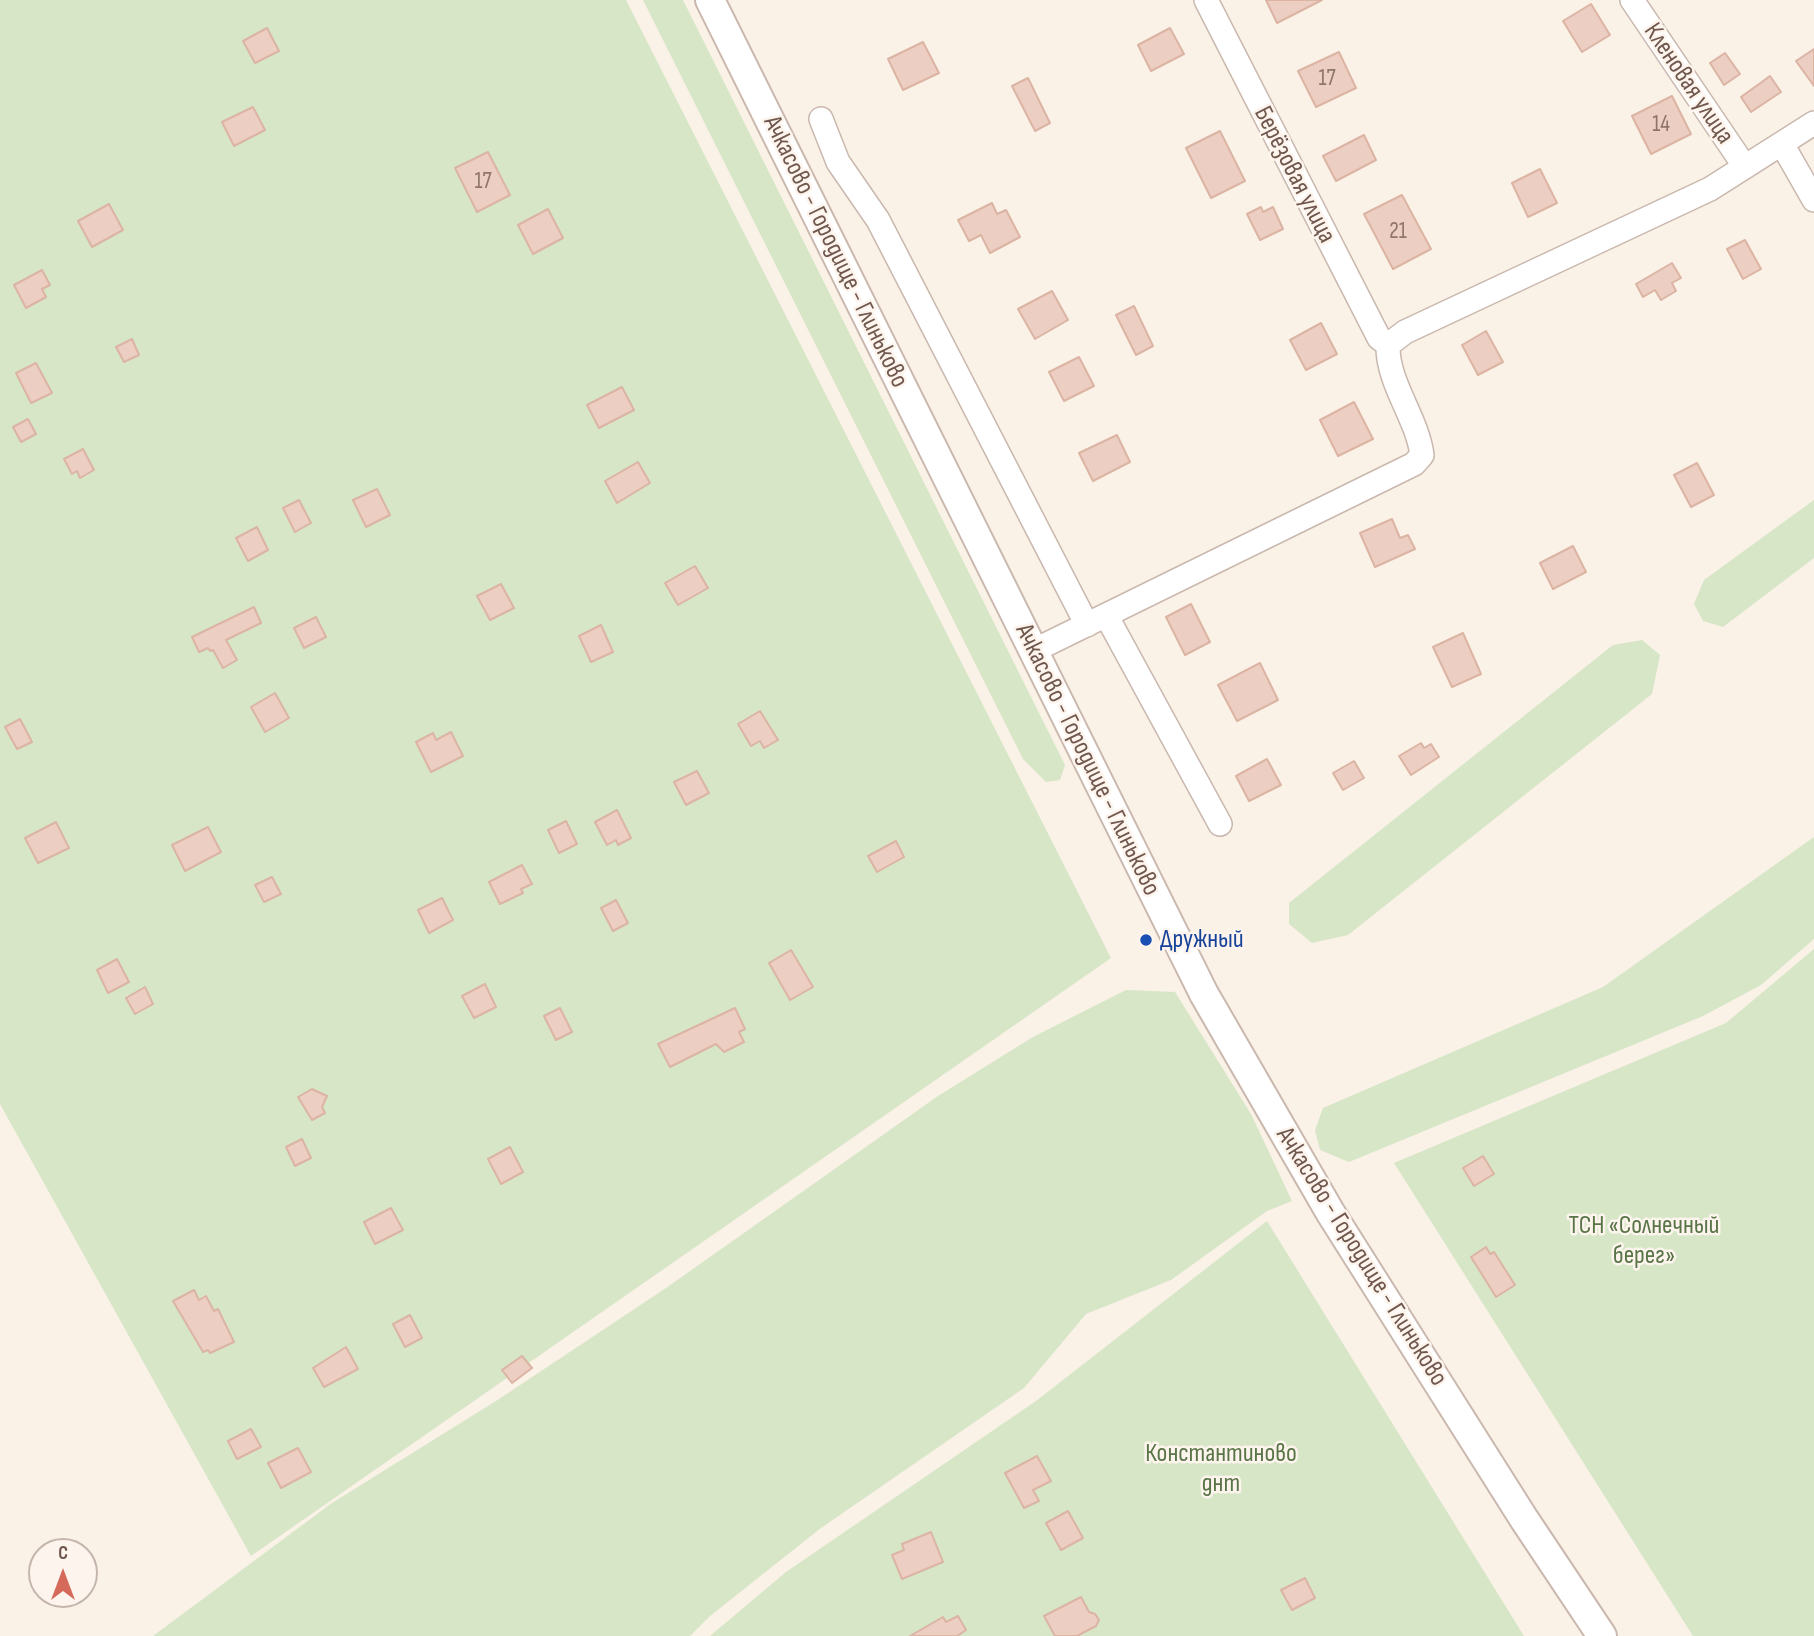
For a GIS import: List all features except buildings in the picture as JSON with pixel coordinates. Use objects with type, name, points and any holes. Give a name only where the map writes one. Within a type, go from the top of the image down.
[{"type":"street","name":"Ачкасово - Городище - Глиньково","points":[[710,0],[1203,994],[1338,1224],[1524,1519],[1602,1636]]},
{"type":"street","name":"Берёзовая улица","points":[[1206,0],[1379,338],[1388,345]]},
{"type":"street","name":"Кленовая улица","points":[[1632,0],[1745,167]]},
{"type":"street","points":[[821,119],[838,162],[878,220],[1097,620],[1220,824]]},
{"type":"street","points":[[1033,651],[1414,464],[1422,455],[1419,434],[1387,362],[1388,345],[1405,332],[1710,189],[1814,123]]},
{"type":"street","points":[[1782,144],[1814,200]]},
{"type":"green space","points":[[0,0],[626,0],[1111,958],[251,1556],[0,1104]]},
{"type":"green space","points":[[643,0],[683,0],[1065,765],[1060,780],[1046,782],[1023,759]]},
{"type":"green space","points":[[1814,500],[1814,558],[1723,627],[1703,621],[1694,604],[1704,580]]},
{"type":"green space","points":[[1642,640],[1660,655],[1652,694],[1348,935],[1312,943],[1289,924],[1289,903],[1613,645]]},
{"type":"green space","points":[[1814,837],[1814,939],[1761,985],[1703,1016],[1349,1162],[1320,1150],[1315,1130],[1323,1108],[1603,987]]},
{"type":"green space","name":"ТСН «Солнечный берег»","points":[[1814,949],[1814,1636],[1693,1636],[1394,1163],[1726,1023]]},
{"type":"green space","points":[[1126,990],[1175,992],[1251,1114],[1292,1201],[1267,1211],[1171,1280],[1086,1314],[1024,1388],[821,1528],[710,1616],[690,1636],[153,1636],[332,1503],[496,1401],[666,1288],[938,1096],[1033,1037]]},
{"type":"green space","name":"Константиново днт","points":[[1267,1221],[1524,1636],[710,1636],[786,1572],[1036,1401]]},
{"type":"place","name":"Дружный","points":[[1146,940]]}]
